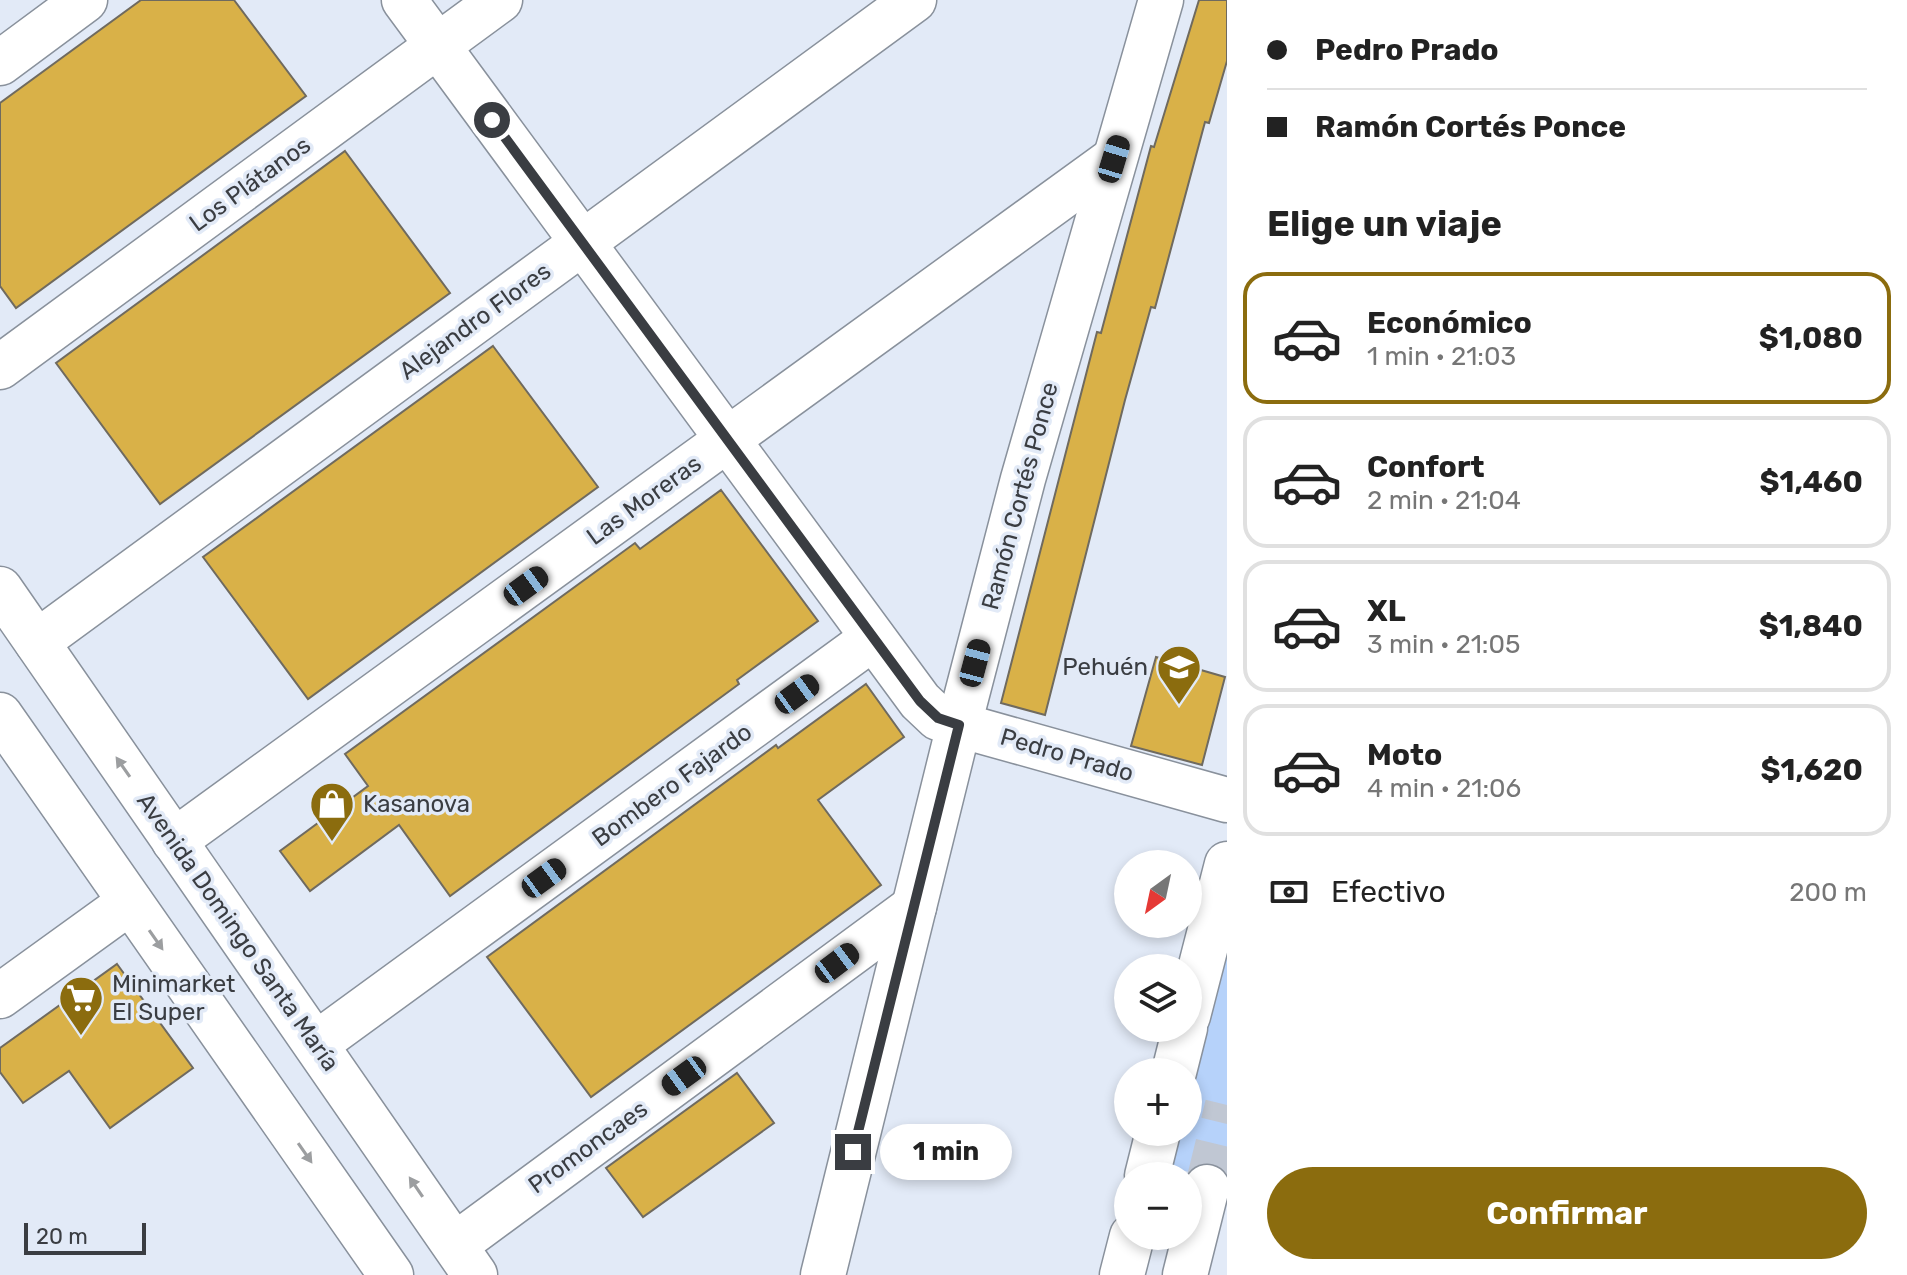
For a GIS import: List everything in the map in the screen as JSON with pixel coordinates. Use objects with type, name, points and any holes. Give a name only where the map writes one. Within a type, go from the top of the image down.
[{"type":"main road","points":[[0,63],[85,0]]},
{"type":"main road","name":"Pedro Prado","points":[[404,0],[920,701],[938,718],[959,725],[1227,800]]},
{"type":"main road","name":"Los Plátanos","points":[[0,367],[500,0]]},
{"type":"main road","name":"Alejandro Flores","points":[[37,642],[914,0]]},
{"type":"main road","name":"Ramón Cortés Ponce","points":[[823,1275],[1023,479],[1161,0]]},
{"type":"main road","name":"Las Moreras","points":[[174,841],[1114,159]]},
{"type":"main road","name":"Avenida Domingo Santa María","points":[[0,589],[465,1260]]},
{"type":"main road","name":"Bombero Fajardo","points":[[316,1044],[873,638]]},
{"type":"main road","points":[[0,715],[391,1275]]},
{"type":"main road","points":[[1202,961],[1227,864]]},
{"type":"main road","points":[[0,996],[130,902]]},
{"type":"main road","name":"Promoncaes","points":[[465,1260],[914,907]]},
{"type":"main road","points":[[1185,1275],[1207,1187]]},
{"type":"main road","points":[[1122,1275],[1128,1250]]},
{"type":"shaded area","points":[[1227,912],[1227,1182],[1202,1175],[1202,1162],[1167,1162],[1171,1146],[1202,1146],[1202,1058],[1192,1058],[1196,1042],[1202,1042],[1202,1016]]},
{"type":"building","points":[[141,0],[234,0],[306,96],[16,308],[0,286],[0,103]]},
{"type":"building","points":[[1199,0],[1227,0],[1227,61],[1209,123],[1205,122],[1155,308],[1151,307],[1125,400],[1045,715],[1001,703],[1097,332],[1101,333],[1151,146],[1154,147]]},
{"type":"building","points":[[345,151],[450,293],[160,504],[56,363]]},
{"type":"building","points":[[493,346],[598,487],[308,699],[203,557]]},
{"type":"building","points":[[721,490],[818,621],[737,680],[739,684],[450,896],[399,825],[310,891],[280,851],[368,786],[345,754],[635,543],[640,549]]},
{"type":"building","points":[[1156,657],[1225,677],[1202,765],[1131,746]]},
{"type":"building","points":[[866,684],[904,737],[818,800],[881,885],[591,1097],[487,957],[776,745],[778,748]]},
{"type":"building","name":"Minimarket El Super","points":[[117,964],[193,1068],[110,1128],[69,1071],[23,1103],[0,1072],[0,1048]]},
{"type":"building","points":[[737,1073],[774,1123],[643,1217],[606,1168]]},
{"type":"tunnel","points":[[1207,1187],[1227,1105]]},
{"type":"place","name":"Pehuén","points":[[1179,706]]},
{"type":"place","name":"Kasanova","points":[[332,843]]},
{"type":"place","name":"Minimarket El Super","points":[[81,1037]]},
{"type":"route","points":[[492,120],[920,701],[938,718],[959,725],[853,1152]]}]
